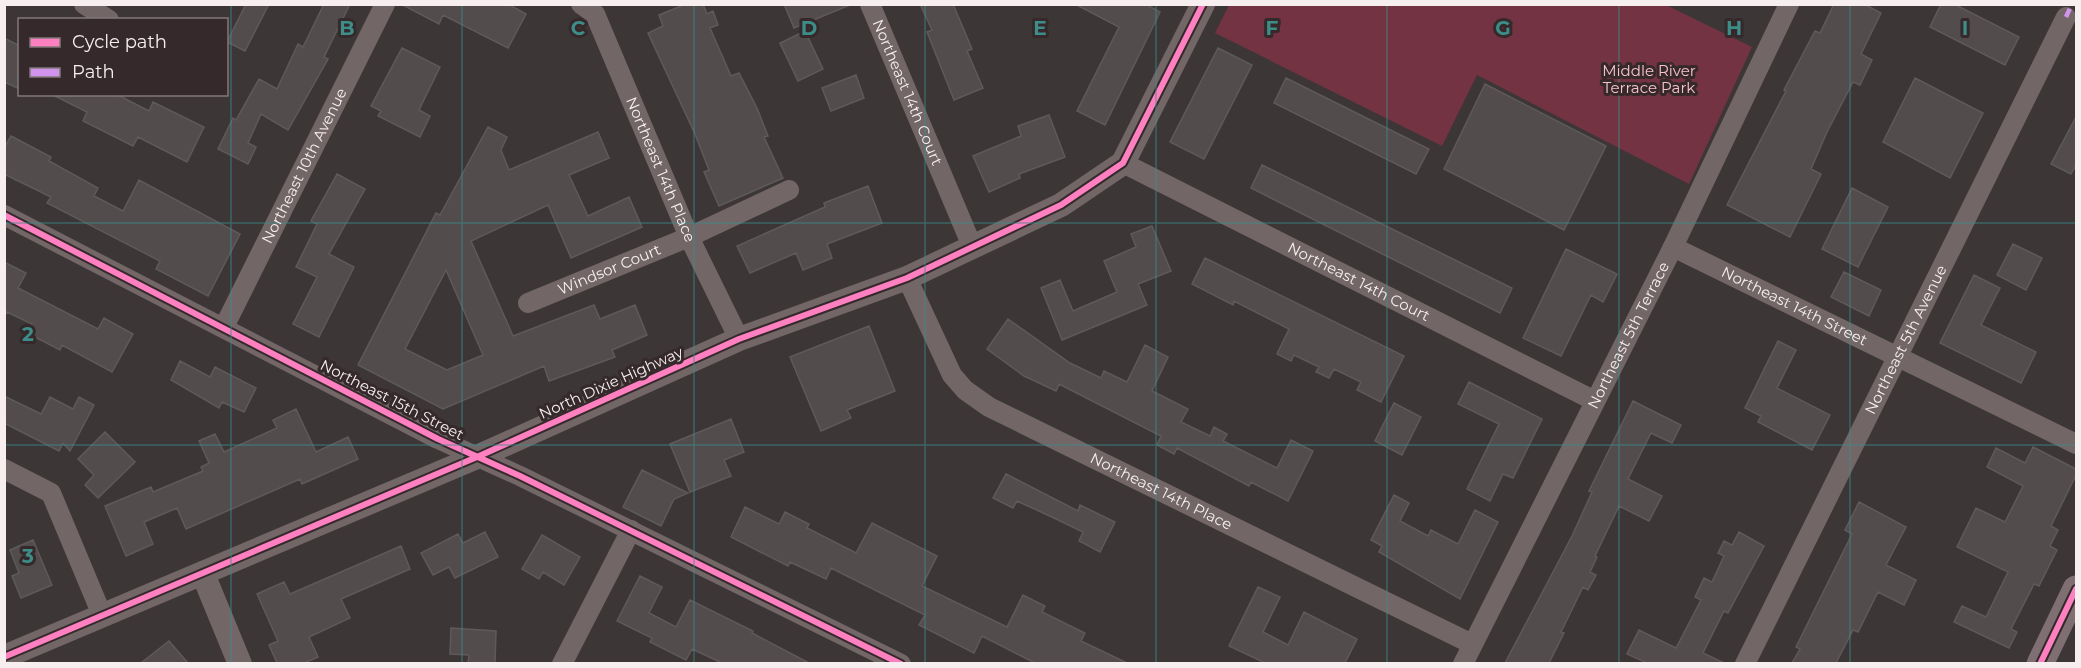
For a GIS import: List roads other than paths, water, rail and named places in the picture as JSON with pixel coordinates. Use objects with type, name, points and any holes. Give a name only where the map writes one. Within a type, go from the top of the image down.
[{"type":"main road","points":[[2040,663],[2076,589]]},
{"type":"street","points":[[84,4],[106,18]]},
{"type":"street","name":"Northeast 10th Avenue","points":[[224,327],[385,4]]},
{"type":"street","name":"Northeast 14th Place","points":[[581,4],[595,14],[689,237],[739,339]]},
{"type":"street","name":"Northeast 14th Court","points":[[870,4],[972,246]]},
{"type":"street","points":[[1124,163],[1203,4]]},
{"type":"street","name":"Northeast 5th Terrace","points":[[1463,663],[1673,248],[1789,4]]},
{"type":"street","name":"Northeast 5th Avenue","points":[[1745,663],[2066,17]]},
{"type":"street","name":"Northeast 14th Court","points":[[1124,163],[1595,401]]},
{"type":"street","name":"North Dixie Highway","points":[[4,657],[477,457],[739,339],[907,278],[1061,205],[1124,163]]},
{"type":"street","name":"Windsor Court","points":[[528,303],[689,237],[789,190]]},
{"type":"street","name":"Northeast 15th Street","points":[[4,215],[438,439],[631,530],[901,663]]},
{"type":"street","name":"Northeast 14th Street","points":[[1673,248],[2076,444]]},
{"type":"street","name":"Northeast 14th Place","points":[[907,278],[952,375],[965,390],[989,407],[1472,644]]},
{"type":"street","points":[[4,469],[51,493],[102,615]]},
{"type":"street","points":[[562,663],[631,530]]},
{"type":"street","points":[[203,574],[240,663]]},
{"type":"park label","name":"Middle River Terrace Park","points":[[1649,80]]}]
